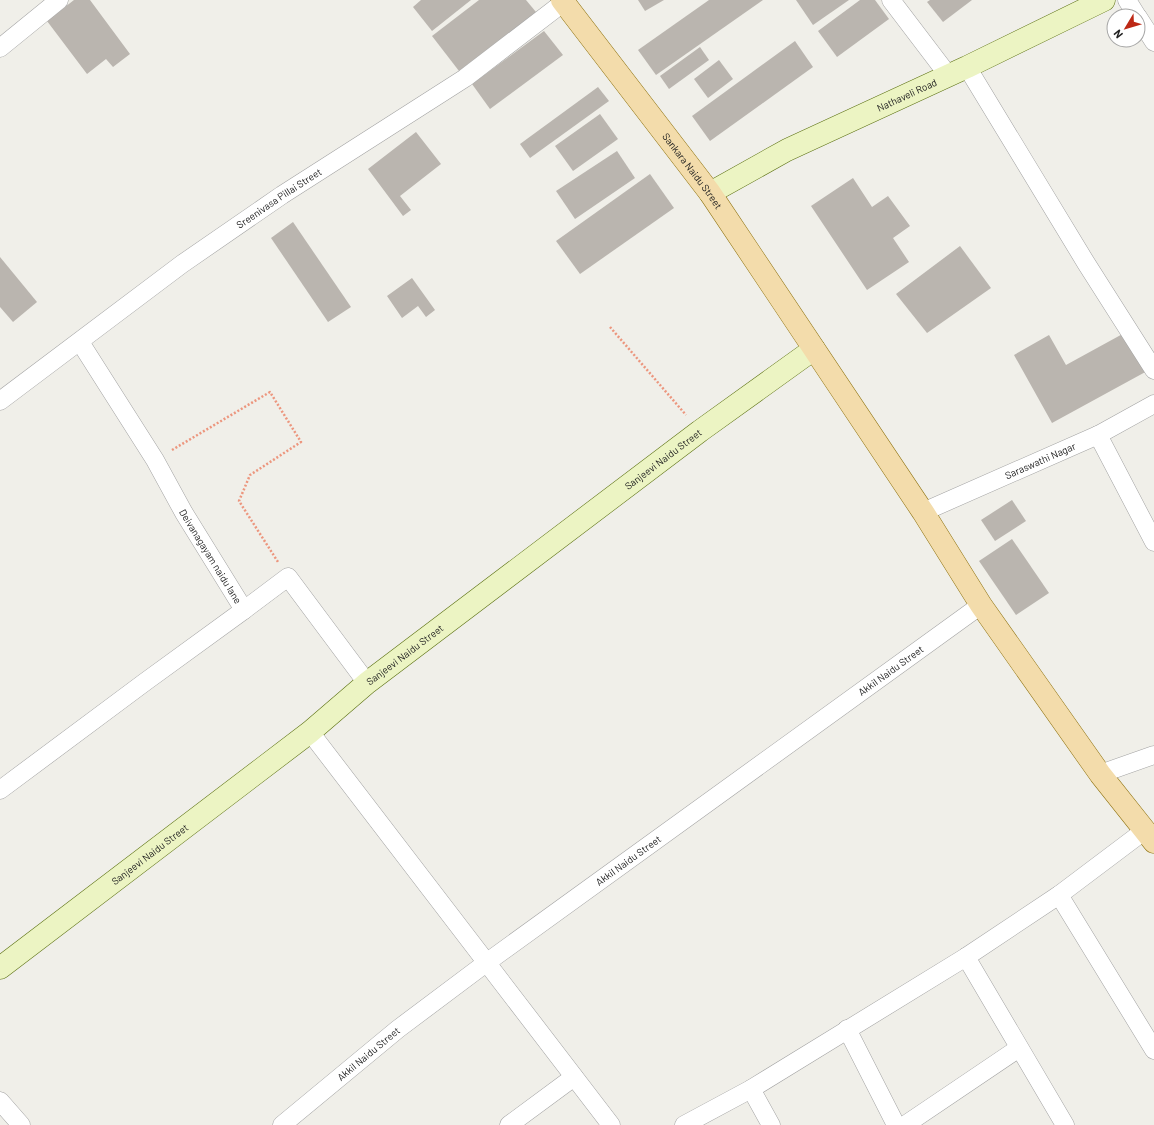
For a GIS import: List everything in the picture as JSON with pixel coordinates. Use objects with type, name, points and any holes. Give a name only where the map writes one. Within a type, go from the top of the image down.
[{"type":"main road","name":"Nathaveli Road","points":[[710,193],[787,150],[957,71],[1103,0]]},
{"type":"main road","name":"Sankara Naidu Street","points":[[563,1],[710,193],[923,512],[981,605],[1100,774],[1149,837]]},
{"type":"main road","name":"Sanjeevi Naidu Street","points":[[0,968],[310,732],[367,683],[700,431],[814,349]]},
{"type":"street","points":[[0,48],[59,0]]},
{"type":"street","points":[[891,0],[957,71],[1086,263],[1154,370]]},
{"type":"street","name":"Sreenivasa Pillai Street","points":[[0,401],[182,264],[251,217],[465,78],[563,1]]},
{"type":"street","points":[[1146,29],[1154,42]]},
{"type":"street","name":"Deivanagayam naidu lane","points":[[80,342],[155,460],[184,512],[244,610],[288,577]]},
{"type":"street","name":"Saraswathi Nagar","points":[[923,512],[1098,435],[1154,404]]},
{"type":"street","points":[[1098,435],[1154,542]]},
{"type":"street","points":[[288,577],[367,683]]},
{"type":"street","name":"Akkil Naidu Street","points":[[282,1125],[398,1029],[486,963],[981,605]]},
{"type":"street","points":[[0,790],[244,610]]},
{"type":"street","points":[[310,732],[611,1125]]},
{"type":"street","points":[[1100,774],[1154,754]]},
{"type":"street","points":[[684,1125],[751,1089],[966,957],[1149,837]]},
{"type":"street","points":[[1059,895],[1154,1050]]},
{"type":"street","points":[[966,957],[1065,1125]]},
{"type":"street","points":[[847,1029],[896,1125]]},
{"type":"street","points":[[905,1125],[1020,1048]]},
{"type":"street","points":[[509,1125],[574,1077]]},
{"type":"street","points":[[751,1089],[771,1125]]},
{"type":"street","points":[[0,1100],[21,1125]]},
{"type":"path","points":[[610,327],[700,431]]},
{"type":"path","points":[[155,460],[270,392],[301,442],[250,475],[239,501],[288,577]]},
{"type":"building","points":[[74,0],[90,0],[130,54],[113,67],[106,59],[87,74],[47,21]]},
{"type":"building","points":[[421,0],[471,0],[432,31],[413,7]]},
{"type":"building","points":[[479,0],[526,0],[536,12],[459,71],[432,36]]},
{"type":"building","points":[[638,0],[664,0],[645,11]]},
{"type":"building","points":[[709,0],[763,0],[656,75],[638,50]]},
{"type":"building","points":[[796,0],[849,0],[813,25]]},
{"type":"building","points":[[860,0],[875,0],[889,19],[837,57],[818,31]]},
{"type":"building","points":[[930,0],[972,0],[943,22],[927,2]]},
{"type":"building","points":[[544,31],[563,55],[490,109],[472,84]]},
{"type":"building","points":[[795,41],[813,67],[710,141],[692,116]]},
{"type":"building","points":[[700,47],[709,60],[669,89],[660,76]]},
{"type":"building","points":[[719,60],[733,79],[708,98],[694,79]]},
{"type":"building","points":[[598,87],[609,101],[530,158],[520,144]]},
{"type":"building","points":[[600,114],[618,139],[573,171],[555,146]]},
{"type":"building","points":[[416,132],[441,164],[400,196],[411,210],[403,216],[368,169]]},
{"type":"building","points":[[617,151],[635,178],[575,219],[556,191]]},
{"type":"building","points":[[650,174],[674,208],[580,274],[556,241]]},
{"type":"building","points":[[853,178],[872,207],[888,196],[910,226],[893,238],[909,262],[867,290],[811,206]]},
{"type":"building","points":[[293,222],[351,307],[328,322],[271,238]]},
{"type":"building","points":[[960,246],[991,288],[927,333],[896,294]]},
{"type":"building","points":[[0,257],[37,302],[13,322],[0,307]]},
{"type":"building","points":[[412,278],[435,310],[426,317],[418,306],[402,318],[387,296]]},
{"type":"building","points":[[1128,331],[1149,370],[1052,423],[1014,355],[1049,335],[1066,365]]},
{"type":"building","points":[[1012,500],[1026,521],[995,541],[981,520]]},
{"type":"building","points":[[1012,539],[1049,593],[1016,615],[979,561]]}]
